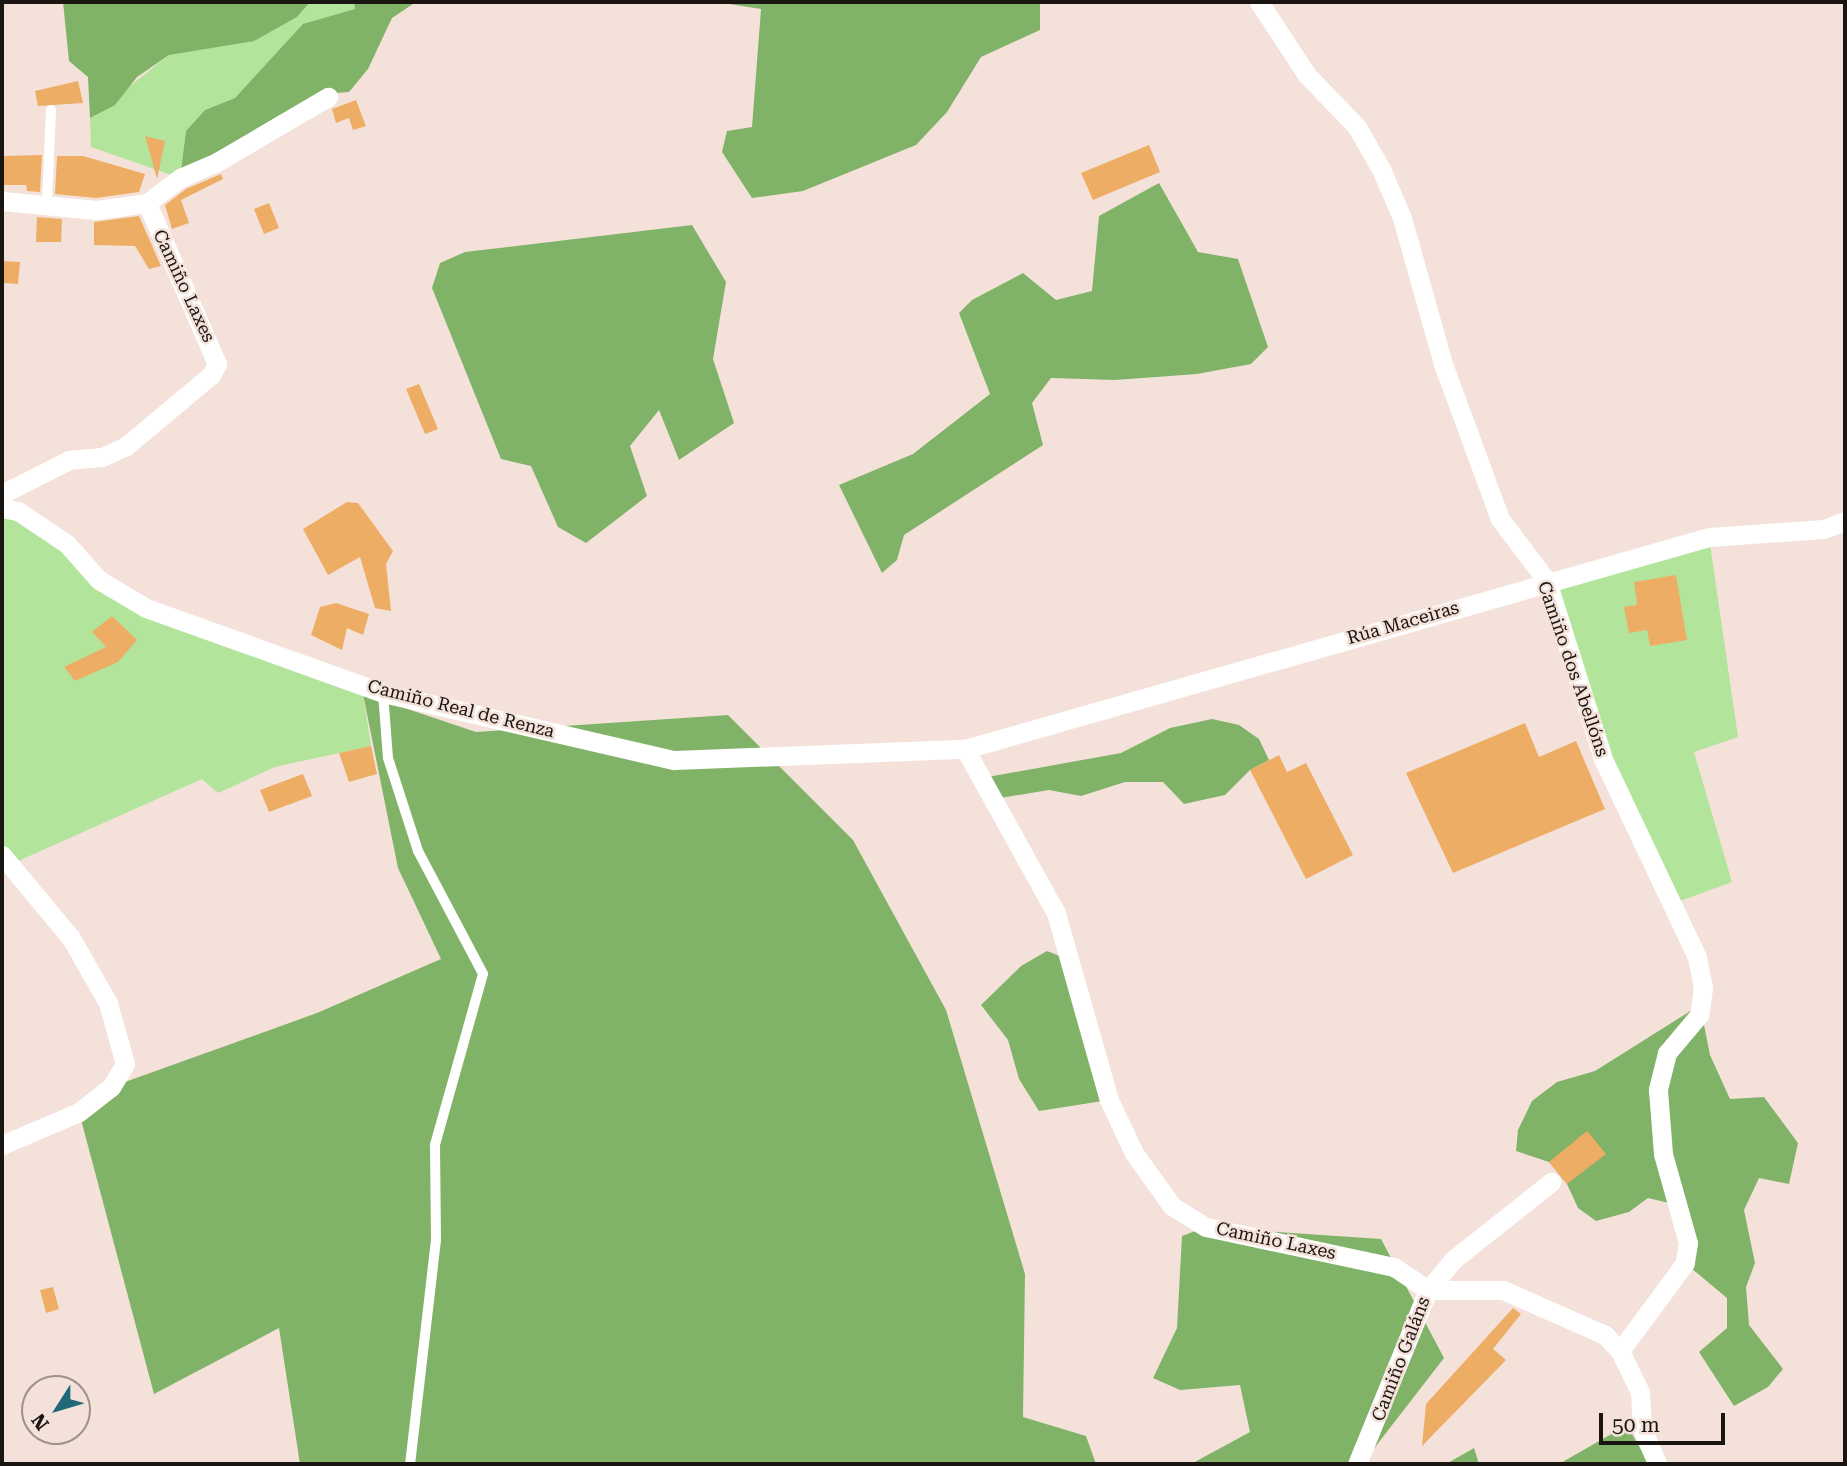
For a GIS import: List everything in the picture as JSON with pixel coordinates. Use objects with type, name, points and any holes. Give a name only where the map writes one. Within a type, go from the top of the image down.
[{"type":"street","name":"Camiño dos Abellóns","points":[[1259,2],[1307,75],[1357,127],[1381,169],[1402,218],[1443,364],[1500,519],[1547,580],[1603,759],[1697,957],[1703,988],[1699,1015],[1667,1053],[1658,1090],[1663,1154],[1688,1243],[1685,1263],[1620,1351]]},
{"type":"street","points":[[2,201],[96,210],[147,203],[180,178],[217,162],[328,97]]},
{"type":"street","name":"Camiño Laxes","points":[[2,494],[69,460],[102,457],[126,446],[211,375],[217,364],[147,203]]},
{"type":"street","name":"Camiño Real de Renza","points":[[2,508],[18,511],[66,544],[99,580],[146,608],[383,693],[674,760],[965,750]]},
{"type":"street","name":"Rúa Maceiras","points":[[965,750],[1547,580],[1709,537],[1824,529],[1845,521]]},
{"type":"street","name":"Camiño Laxes","points":[[965,750],[1056,913],[1109,1100],[1134,1153],[1172,1206],[1206,1227],[1394,1267],[1428,1290]]},
{"type":"street","points":[[2,855],[71,938],[108,1003],[124,1063],[111,1087],[79,1112],[2,1145]]},
{"type":"street","name":"Camiño Galáns","points":[[1357,1464],[1386,1401],[1428,1290],[1454,1259],[1551,1182]]},
{"type":"street","points":[[1428,1290],[1503,1290],[1605,1335],[1620,1351],[1640,1392],[1643,1428],[1657,1464]]},
{"type":"lane","points":[[47,205],[51,110]]},
{"type":"lane","points":[[383,693],[388,758],[418,851],[483,974],[435,1145],[436,1240],[411,1464]]},
{"type":"green space","points":[[63,2],[310,2],[297,17],[254,41],[169,55],[137,77],[115,105],[90,118],[88,77],[69,61]]},
{"type":"green space","points":[[310,2],[354,2],[355,9],[269,63],[235,98],[205,110],[186,131],[180,178],[91,147],[90,118],[169,55],[297,17]]},
{"type":"green space","points":[[354,2],[416,2],[392,18],[368,69],[349,92],[323,94],[180,178],[186,131],[205,110],[235,98],[303,24],[355,9]]},
{"type":"green space","points":[[716,2],[1040,2],[1040,30],[981,57],[947,112],[916,145],[803,191],[752,198],[722,152],[727,131],[752,127],[761,9]]},
{"type":"green space","points":[[1159,183],[1198,252],[1238,259],[1268,347],[1251,364],[1197,374],[1115,380],[1051,378],[1032,403],[1043,445],[904,535],[897,560],[882,573],[839,485],[913,454],[990,394],[959,313],[972,300],[1023,273],[1056,300],[1092,291],[1099,216]]},
{"type":"green space","points":[[692,225],[726,282],[713,359],[734,423],[679,460],[659,410],[630,446],[647,496],[586,543],[558,527],[531,466],[501,459],[432,288],[440,263],[465,252]]},
{"type":"green space","points":[[2,510],[17,512],[96,582],[363,694],[371,746],[275,767],[218,793],[202,779],[16,862],[2,850]]},
{"type":"green space","points":[[1709,537],[1738,737],[1694,752],[1732,882],[1672,904],[1603,759],[1547,581]]},
{"type":"green space","points":[[363,694],[476,732],[728,715],[853,840],[946,1010],[1025,1274],[1023,1417],[1086,1436],[1096,1464],[300,1464],[279,1328],[154,1394],[79,1112],[111,1087],[317,1013],[441,959],[398,868]]},
{"type":"green space","points":[[1212,719],[1239,725],[1259,739],[1269,760],[1250,770],[1225,795],[1184,804],[1163,782],[1125,782],[1081,796],[1049,790],[994,799],[982,778],[1121,753],[1170,728]]},
{"type":"green space","points":[[1047,951],[1070,960],[1109,1100],[1039,1111],[1019,1079],[1008,1040],[981,1005],[1021,966]]},
{"type":"green space","points":[[1700,1005],[1710,1055],[1730,1099],[1764,1097],[1798,1143],[1789,1184],[1759,1178],[1744,1210],[1755,1263],[1746,1287],[1749,1325],[1783,1369],[1768,1387],[1734,1406],[1699,1352],[1727,1328],[1727,1298],[1685,1263],[1673,1204],[1648,1198],[1629,1212],[1596,1221],[1578,1208],[1567,1184],[1549,1162],[1516,1151],[1518,1130],[1532,1101],[1557,1082],[1595,1071]]},
{"type":"green space","points":[[1206,1227],[1381,1239],[1444,1358],[1362,1464],[1191,1464],[1250,1432],[1240,1385],[1180,1390],[1153,1378],[1177,1328],[1182,1236]]},
{"type":"green space","points":[[1627,1425],[1649,1464],[1559,1464]]},
{"type":"green space","points":[[1474,1448],[1479,1464],[1446,1464]]},
{"type":"building","points":[[78,81],[83,103],[38,106],[35,91]]},
{"type":"building","points":[[356,100],[366,126],[353,130],[349,118],[336,123],[332,109]]},
{"type":"building","points":[[145,136],[165,141],[157,179]]},
{"type":"building","points":[[1149,145],[1160,172],[1093,200],[1081,173]]},
{"type":"building","points":[[42,155],[40,192],[27,191],[26,185],[2,185],[2,156]]},
{"type":"building","points":[[57,156],[83,156],[145,174],[139,192],[96,198],[55,194]]},
{"type":"building","points":[[221,174],[223,179],[181,200],[189,223],[172,229],[165,205],[186,189]]},
{"type":"building","points":[[269,203],[279,228],[264,234],[254,209]]},
{"type":"building","points":[[139,216],[161,266],[149,269],[135,246],[94,245],[94,222]]},
{"type":"building","points":[[37,217],[62,219],[61,242],[36,242]]},
{"type":"building","points":[[2,261],[20,262],[18,284],[2,283]]},
{"type":"building","points":[[419,384],[438,429],[425,434],[406,389]]},
{"type":"building","points":[[347,502],[358,503],[393,551],[386,564],[391,611],[375,608],[360,557],[328,575],[303,529]]},
{"type":"building","points":[[1676,575],[1687,640],[1650,646],[1647,630],[1629,633],[1624,607],[1637,605],[1634,582]]},
{"type":"building","points":[[336,603],[369,614],[363,635],[347,628],[342,650],[311,635],[320,607]]},
{"type":"building","points":[[112,616],[137,640],[118,662],[75,681],[64,667],[106,647],[92,632]]},
{"type":"building","points":[[1525,723],[1539,757],[1576,741],[1605,809],[1453,873],[1406,773]]},
{"type":"building","points":[[371,746],[377,774],[349,782],[339,753]]},
{"type":"building","points":[[1279,755],[1287,772],[1306,763],[1353,855],[1306,879],[1250,770]]},
{"type":"building","points":[[303,774],[312,796],[269,812],[260,790]]},
{"type":"building","points":[[1587,1131],[1606,1154],[1567,1184],[1549,1162]]},
{"type":"building","points":[[53,1287],[59,1309],[46,1313],[40,1290]]},
{"type":"building","points":[[1513,1308],[1521,1314],[1493,1349],[1506,1360],[1422,1446],[1426,1404]]}]
